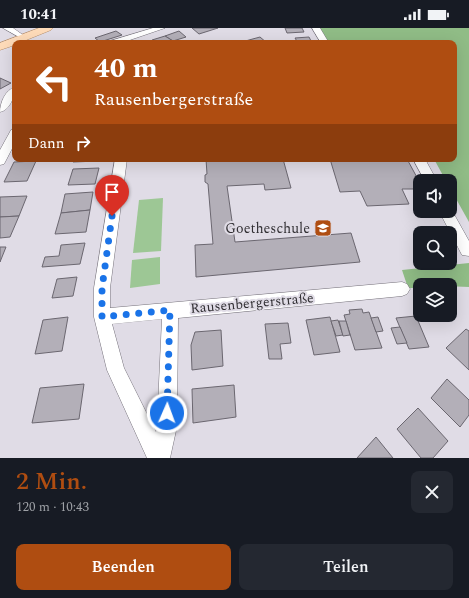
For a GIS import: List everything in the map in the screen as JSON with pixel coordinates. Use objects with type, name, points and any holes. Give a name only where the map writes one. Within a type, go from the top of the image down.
[{"type":"main road","points":[[0,42],[37,28]]},
{"type":"main road","points":[[18,40],[48,28]]},
{"type":"main road","points":[[0,47],[12,42]]},
{"type":"street","points":[[7,28],[19,35]]},
{"type":"street","points":[[123,40],[161,28]]},
{"type":"street","points":[[316,28],[322,40]]},
{"type":"street","points":[[0,109],[12,94]]},
{"type":"street","points":[[0,132],[12,132]]},
{"type":"street","points":[[0,161],[12,138]]},
{"type":"street","points":[[121,162],[102,288],[102,317],[116,370],[159,458]]},
{"type":"street","points":[[421,162],[427,174]]},
{"type":"street","points":[[450,218],[467,251]]},
{"type":"street","name":"Rausenbergerstraße","points":[[102,317],[402,288]]},
{"type":"street","points":[[159,458],[167,426],[170,310]]},
{"type":"green space","points":[[318,28],[469,28],[469,222],[457,201],[457,174],[442,174],[436,162],[457,162],[457,40],[325,40]]},
{"type":"green space","points":[[163,198],[161,251],[133,253],[139,200]]},
{"type":"green space","points":[[160,257],[160,284],[130,288],[132,260]]},
{"type":"green space","points":[[469,263],[469,287],[457,287],[457,278],[413,278],[413,288],[408,288],[402,270],[457,270],[457,264]]},
{"type":"building","points":[[192,28],[218,28],[199,34]]},
{"type":"building","points":[[285,28],[302,28],[304,32],[287,33]]},
{"type":"building","points":[[116,31],[122,35],[106,40],[98,40],[95,38]]},
{"type":"building","points":[[179,31],[186,37],[171,40],[165,36]]},
{"type":"building","points":[[165,36],[171,40],[152,40]]},
{"type":"building","points":[[260,37],[264,40],[249,40]]},
{"type":"building","points":[[309,37],[310,40],[296,40],[295,38]]},
{"type":"building","points":[[0,78],[11,83],[0,89]]},
{"type":"building","points":[[14,162],[36,162],[27,181],[4,182]]},
{"type":"building","points":[[206,162],[284,162],[291,188],[265,190],[264,184],[227,186],[235,242],[351,233],[360,262],[196,277],[195,245],[213,244],[208,184],[205,182],[205,175],[207,174]]},
{"type":"building","points":[[331,162],[409,162],[415,174],[413,174],[413,189],[402,189],[409,204],[367,206],[360,191],[340,192]]},
{"type":"building","points":[[99,168],[95,184],[68,185],[73,169]]},
{"type":"building","points":[[93,192],[90,210],[61,213],[65,194]]},
{"type":"building","points":[[27,196],[19,216],[0,217],[0,197]]},
{"type":"building","points":[[90,210],[86,232],[55,234],[61,213]]},
{"type":"building","points":[[19,216],[10,237],[0,238],[0,217]]},
{"type":"building","points":[[85,243],[80,264],[42,267],[45,257],[59,256],[61,245]]},
{"type":"building","points":[[0,247],[6,247],[0,262]]},
{"type":"building","points":[[77,277],[73,296],[52,298],[57,279]]},
{"type":"building","points":[[362,309],[363,313],[369,312],[382,348],[355,350],[344,315],[350,314],[349,310]]},
{"type":"building","points":[[413,316],[413,322],[419,322],[429,347],[409,349],[396,318]]},
{"type":"building","points":[[68,317],[62,351],[35,354],[43,320]]},
{"type":"building","points":[[330,317],[340,352],[314,355],[306,320]]},
{"type":"building","points":[[378,317],[383,331],[376,332],[371,318]]},
{"type":"building","points":[[338,320],[343,335],[336,336],[331,321]]},
{"type":"building","points":[[339,321],[346,321],[350,335],[343,336]]},
{"type":"building","points":[[288,323],[291,343],[280,344],[282,359],[269,359],[265,324]]},
{"type":"building","points":[[400,327],[407,343],[397,344],[391,328]]},
{"type":"building","points":[[466,329],[469,331],[469,370],[446,348]]},
{"type":"building","points":[[221,330],[223,366],[192,370],[191,345],[195,332]]},
{"type":"building","points":[[447,379],[469,400],[469,415],[460,427],[431,398]]},
{"type":"building","points":[[84,384],[79,419],[32,423],[40,388]]},
{"type":"building","points":[[234,385],[236,417],[193,423],[192,389]]},
{"type":"building","points":[[418,408],[448,441],[433,458],[421,458],[397,429]]},
{"type":"building","points":[[376,437],[393,458],[357,458]]},
{"type":"place","name":"Goetheschule","points":[[323,228]]},
{"type":"route","points":[[112,216],[102,288],[102,317],[170,310],[167,413]]}]
